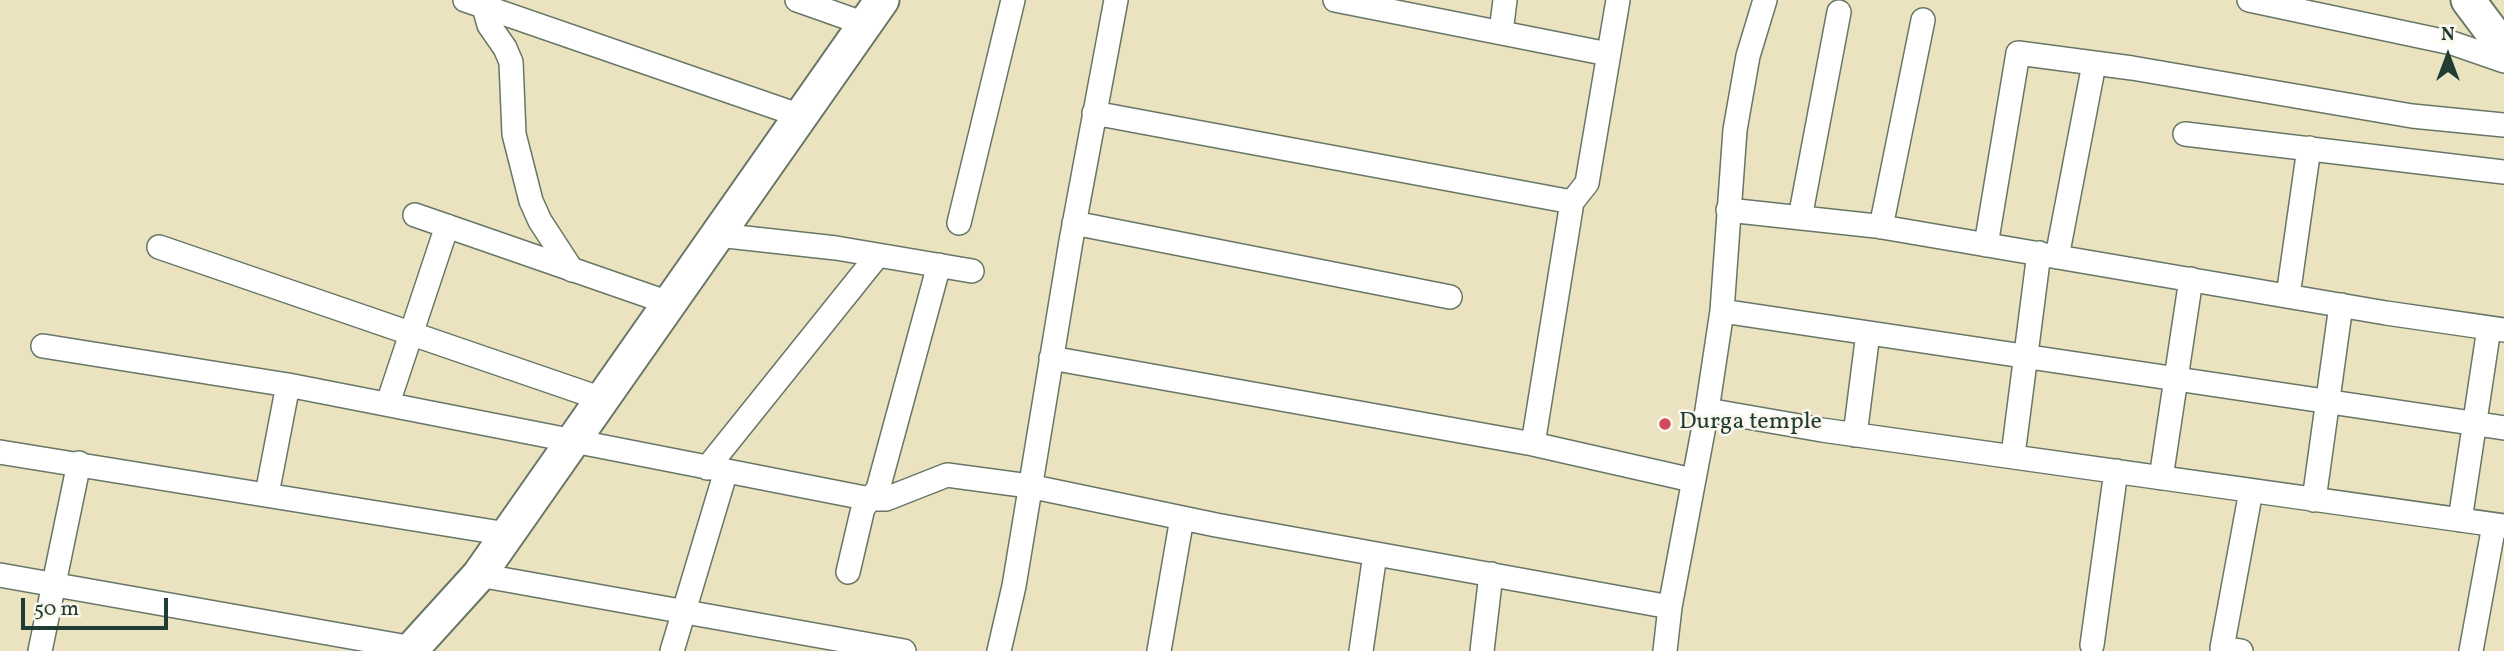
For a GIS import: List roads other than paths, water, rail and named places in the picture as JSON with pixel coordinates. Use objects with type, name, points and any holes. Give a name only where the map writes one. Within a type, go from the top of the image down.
[{"type":"street","points":[[0,575],[412,649],[479,575],[873,12],[797,0]]},
{"type":"street","points":[[959,223],[1013,0]]},
{"type":"street","points":[[999,651],[1014,586],[1074,223],[1116,0]]},
{"type":"street","points":[[1335,0],[1608,54]]},
{"type":"street","points":[[1501,32],[1506,0]]},
{"type":"street","points":[[1533,444],[1572,202],[1587,183],[1618,0]]},
{"type":"street","points":[[1665,651],[1670,607],[1707,410],[1722,311],[1735,130],[1748,56],[1765,0]]},
{"type":"street","points":[[2249,0],[2452,43],[2504,61]]},
{"type":"street","points":[[2468,0],[2504,48]]},
{"type":"street","points":[[478,2],[801,116]]},
{"type":"street","points":[[478,2],[492,32],[505,48],[510,62],[514,134],[531,201],[540,221],[572,270]]},
{"type":"street","points":[[1800,218],[1839,12]]},
{"type":"street","points":[[1881,227],[1923,20]]},
{"type":"street","points":[[1986,244],[2018,53],[2412,116],[2504,125]]},
{"type":"street","points":[[2012,455],[2024,356],[2094,64]]},
{"type":"street","points":[[1094,113],[1572,202]]},
{"type":"street","points":[[2185,134],[2504,172]]},
{"type":"street","points":[[2288,296],[2309,148]]},
{"type":"street","points":[[1728,210],[1881,227],[2497,329],[2475,423],[2460,520]]},
{"type":"street","points":[[415,215],[669,303]]},
{"type":"street","points":[[1074,223],[1450,297]]},
{"type":"street","points":[[387,403],[447,226]]},
{"type":"street","points":[[718,235],[878,255],[972,271]]},
{"type":"street","points":[[159,247],[603,399]]},
{"type":"street","points":[[672,651],[685,612],[717,469],[878,255]]},
{"type":"street","points":[[848,572],[863,508],[878,489],[939,265]]},
{"type":"street","points":[[2161,478],[2191,279]]},
{"type":"street","points":[[2314,500],[2341,305]]},
{"type":"street","points":[[1722,311],[2504,428]]},
{"type":"street","points":[[1855,435],[1868,333]]},
{"type":"street","points":[[43,346],[387,403],[870,499],[886,499],[947,475],[1029,486],[1182,518],[1670,607]]},
{"type":"street","points":[[1051,358],[1533,444],[1692,480]]},
{"type":"street","points":[[267,494],[288,385]]},
{"type":"street","points":[[1707,410],[1855,435],[2012,455],[2499,526],[2471,651]]},
{"type":"street","points":[[0,452],[508,534]]},
{"type":"street","points":[[40,651],[79,463]]},
{"type":"street","points":[[2092,645],[2116,471]]},
{"type":"street","points":[[2241,651],[2222,649],[2251,491]]},
{"type":"street","points":[[1159,651],[1182,518]]},
{"type":"street","points":[[1361,651],[1375,554]]},
{"type":"street","points":[[1482,651],[1491,574]]},
{"type":"street","points":[[479,575],[904,651]]},
{"type":"place","name":"Durga temple","points":[[1665,424]]}]
